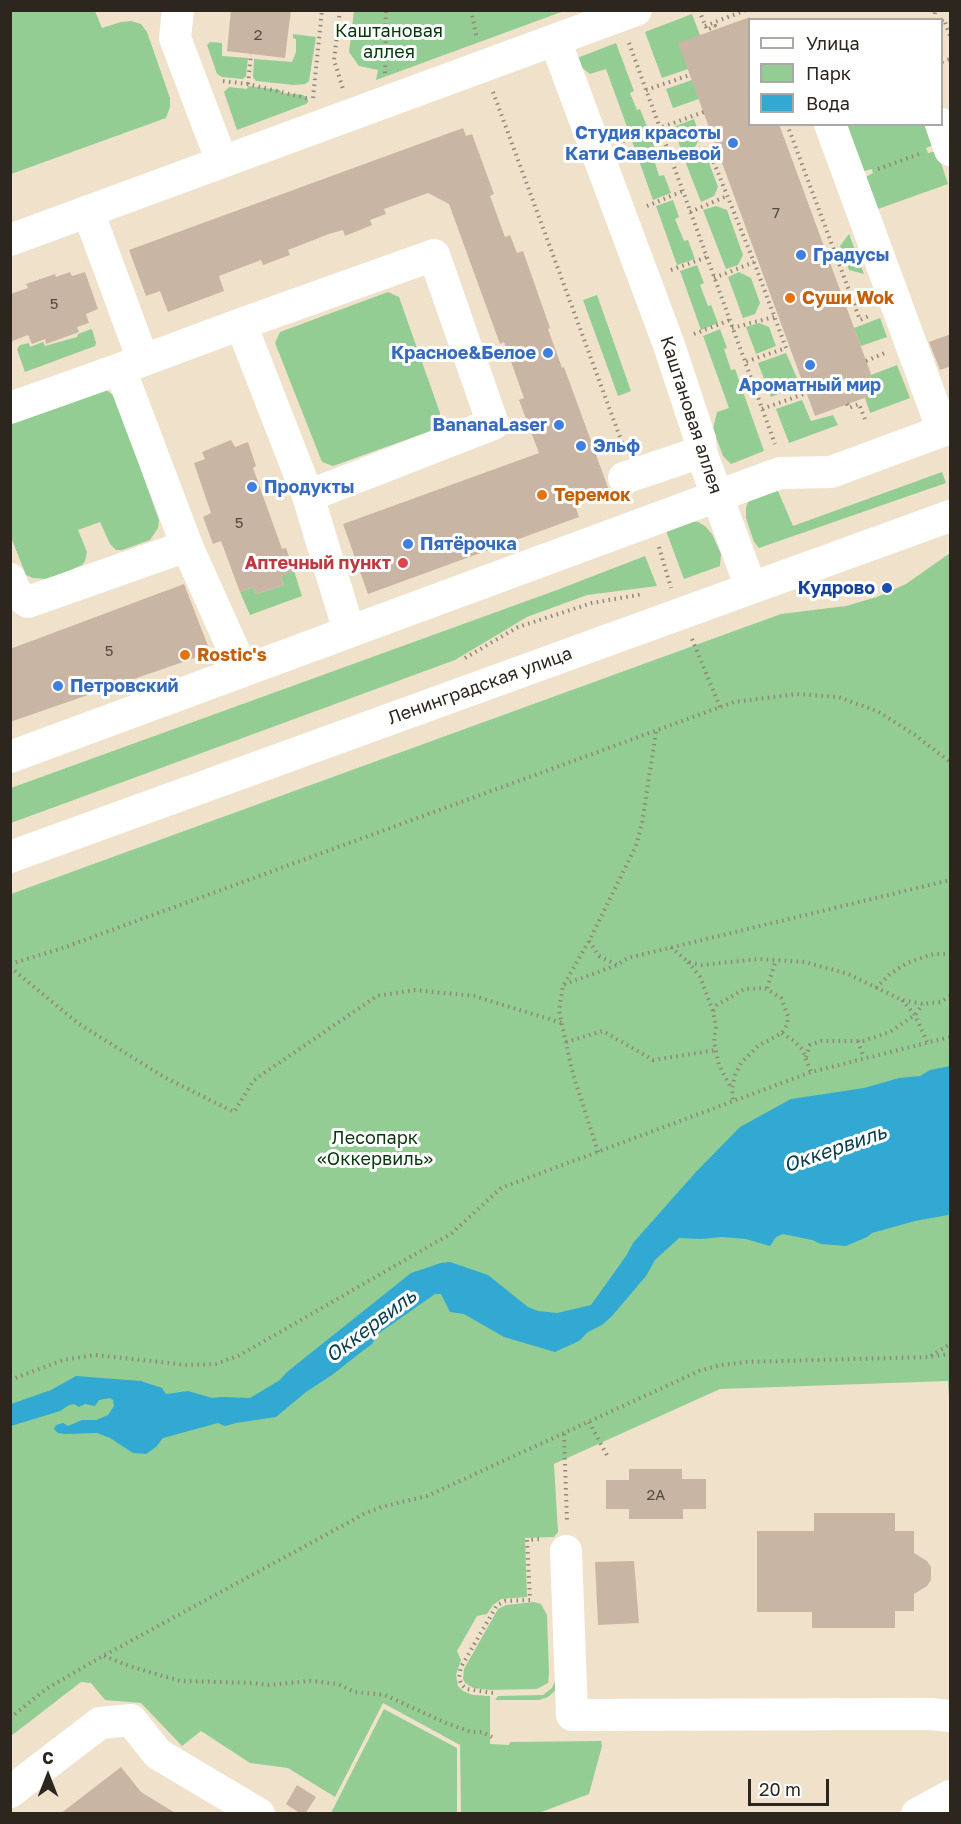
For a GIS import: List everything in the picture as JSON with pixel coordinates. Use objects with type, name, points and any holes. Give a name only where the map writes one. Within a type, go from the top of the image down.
[{"type":"street","points":[[172,20],[222,162]]},
{"type":"street","points":[[10,240],[222,162],[481,56],[630,22]]},
{"type":"street","name":"Каштановая аллея","points":[[555,40],[669,345],[700,439],[701,452],[751,588]]},
{"type":"street","points":[[10,757],[780,473],[831,472],[947,430],[831,126]]},
{"type":"street","points":[[88,211],[187,546],[234,651],[241,672]]},
{"type":"street","points":[[10,408],[434,255],[493,424],[308,496]]},
{"type":"street","points":[[241,324],[308,496],[349,631]]},
{"type":"street","points":[[633,475],[701,452]]},
{"type":"street","name":"Ленинградская улица","points":[[10,857],[951,516]]},
{"type":"street","points":[[10,579],[15,592],[28,602],[187,546]]},
{"type":"street","points":[[560,1539],[572,1715],[753,1700],[951,1716]]},
{"type":"street","points":[[10,1792],[100,1723],[130,1720],[158,1754],[243,1809]]},
{"type":"street","points":[[917,1814],[951,1796]]},
{"type":"path","points":[[317,107],[313,100],[322,10]]},
{"type":"path","points":[[340,10],[334,60],[346,96]]},
{"type":"path","points":[[385,82],[386,10]]},
{"type":"path","points":[[471,10],[481,56],[633,475]]},
{"type":"path","points":[[699,10],[707,30],[715,26],[716,29]]},
{"type":"path","points":[[705,26],[746,10]]},
{"type":"path","points":[[934,18],[935,12]]},
{"type":"path","points":[[943,20],[951,36]]},
{"type":"path","points":[[630,22],[646,90],[778,452]]},
{"type":"path","points":[[248,84],[251,54]]},
{"type":"path","points":[[646,90],[690,75]]},
{"type":"path","points":[[216,81],[248,84],[313,100]]},
{"type":"path","points":[[598,150],[704,112]]},
{"type":"path","points":[[789,126],[860,320],[871,316]]},
{"type":"path","points":[[876,170],[940,141]]},
{"type":"path","points":[[671,160],[708,148],[786,348],[745,362]]},
{"type":"path","points":[[622,215],[682,191]]},
{"type":"path","points":[[690,212],[727,196]]},
{"type":"path","points":[[645,278],[707,257]]},
{"type":"path","points":[[714,278],[754,262]]},
{"type":"path","points":[[732,328],[774,317]]},
{"type":"path","points":[[669,345],[729,320]]},
{"type":"path","points":[[866,361],[896,350]]},
{"type":"path","points":[[762,409],[807,393]]},
{"type":"path","points":[[847,404],[849,408],[859,404],[865,419]]},
{"type":"path","points":[[658,543],[672,589]]},
{"type":"path","points":[[692,639],[720,707]]},
{"type":"path","points":[[10,965],[83,941],[734,702],[796,694],[838,697],[877,711],[915,735],[951,762]]},
{"type":"path","points":[[598,1152],[573,1074],[559,1011],[563,985],[589,941],[636,846],[642,823],[656,732]]},
{"type":"path","points":[[563,985],[628,958],[951,880]]},
{"type":"path","points":[[589,941],[599,956],[617,964]]},
{"type":"path","points":[[671,947],[700,977],[713,1011],[716,1028],[714,1042],[719,1065],[732,1089]]},
{"type":"path","points":[[876,988],[890,974],[907,963],[933,954],[951,954]]},
{"type":"path","points":[[688,962],[702,964],[743,959],[805,962],[848,974],[902,1000],[923,1004],[941,1002],[950,998]]},
{"type":"path","points":[[766,988],[776,960]]},
{"type":"path","points":[[10,965],[79,1024],[164,1077],[234,1112],[254,1080],[377,996],[414,990],[474,996],[562,1023]]},
{"type":"path","points":[[713,1011],[717,1005],[744,989],[766,988],[781,998],[788,1016],[787,1025],[782,1033],[758,1046],[748,1055],[735,1075],[732,1089],[733,1101]]},
{"type":"path","points":[[902,1000],[915,1015],[927,1042]]},
{"type":"path","points":[[806,1057],[810,1045],[821,1041],[858,1041],[890,1032],[915,1015],[923,1004]]},
{"type":"path","points":[[566,1042],[603,1031],[652,1060],[716,1050]]},
{"type":"path","points":[[782,1033],[794,1041],[806,1057],[811,1072]]},
{"type":"path","points":[[10,1380],[63,1360],[95,1355],[187,1365],[216,1364],[240,1355],[452,1233],[501,1188],[811,1072],[951,1037]]},
{"type":"path","points":[[858,1041],[864,1059]]},
{"type":"path","points":[[928,1358],[951,1344]]},
{"type":"path","points":[[10,1718],[46,1689],[103,1656],[364,1514],[381,1507],[427,1496],[699,1371],[721,1365],[928,1358],[951,1354]]},
{"type":"path","points":[[589,1422],[609,1459]]},
{"type":"path","points":[[493,1693],[466,1689],[459,1677],[461,1667],[497,1605],[505,1601],[530,1600],[527,1540],[560,1539],[564,1433]]},
{"type":"path","points":[[103,1656],[180,1681],[268,1685],[310,1681],[339,1684],[355,1692],[385,1695],[446,1723],[471,1732],[482,1732],[492,1737]]},
{"type":"green space","name":"Каштановая аллея","points":[[354,10],[564,11],[376,80],[378,70],[359,66],[349,52]]},
{"type":"green space","points":[[10,11],[95,11],[102,28],[121,22],[131,21],[141,24],[147,32],[170,98],[166,118],[11,174]]},
{"type":"green space","points":[[692,14],[700,35],[688,69],[662,78],[645,32]]},
{"type":"green space","points":[[293,34],[316,37],[309,81],[305,84],[294,85],[256,81],[253,77],[254,59],[292,62],[296,52],[296,39],[293,38]]},
{"type":"green space","points":[[210,42],[222,43],[222,56],[248,58],[246,76],[243,79],[222,77],[217,74],[207,45]]},
{"type":"green space","points":[[616,43],[634,91],[630,93],[648,129],[630,135],[606,69],[590,74],[580,66],[577,58]]},
{"type":"green space","points":[[692,80],[699,99],[673,108],[666,89]]},
{"type":"green space","points":[[248,86],[303,95],[308,102],[237,130],[224,92],[229,87],[247,89]]},
{"type":"green space","points":[[694,119],[700,137],[695,147],[682,152],[673,127]]},
{"type":"green space","points":[[847,126],[927,126],[934,145],[926,148],[928,153],[937,151],[948,184],[878,209],[866,177],[873,173],[872,169],[864,171]]},
{"type":"green space","points":[[650,135],[657,154],[653,156],[659,176],[664,175],[671,193],[653,200],[632,141]]},
{"type":"green space","points":[[698,156],[708,160],[718,187],[714,196],[701,202],[685,161]]},
{"type":"green space","points":[[673,200],[679,217],[675,219],[684,241],[688,240],[695,259],[677,265],[656,206]]},
{"type":"green space","points":[[716,206],[727,210],[743,255],[738,265],[726,269],[703,210]]},
{"type":"green space","points":[[849,234],[864,274],[849,270],[840,246]]},
{"type":"green space","points":[[697,265],[704,283],[700,285],[718,323],[701,330],[680,271]]},
{"type":"green space","points":[[739,272],[751,278],[760,303],[755,314],[743,318],[728,277]]},
{"type":"green space","points":[[388,292],[399,297],[440,413],[436,429],[333,466],[322,462],[275,343],[280,332]]},
{"type":"green space","points":[[597,295],[631,391],[618,396],[583,300]]},
{"type":"green space","points":[[880,318],[887,337],[861,346],[854,328]]},
{"type":"green space","points":[[759,323],[769,327],[776,346],[756,354],[746,327]]},
{"type":"green space","points":[[92,329],[95,346],[25,372],[17,349],[20,345],[29,343],[30,347],[43,342],[45,346],[77,337],[78,334]]},
{"type":"green space","points":[[720,329],[727,348],[724,349],[731,370],[735,369],[764,451],[731,464],[723,456],[713,429],[717,412],[729,408],[703,336]]},
{"type":"green space","points":[[786,353],[800,385],[771,397],[758,363]]},
{"type":"green space","points":[[897,365],[910,398],[870,413],[865,398],[871,375]]},
{"type":"green space","points":[[104,388],[115,397],[159,520],[158,528],[150,540],[122,550],[116,550],[110,544],[100,522],[78,530],[87,552],[82,565],[54,577],[33,578],[26,575],[11,537],[10,422]]},
{"type":"green space","points":[[802,400],[811,421],[833,415],[838,425],[789,443],[776,409]]},
{"type":"green space","points":[[942,472],[946,483],[759,548],[754,542],[746,518],[749,499],[772,489],[778,491],[793,526]]},
{"type":"green space","points":[[687,520],[705,526],[712,534],[721,554],[720,566],[684,579],[665,528]]},
{"type":"green space","name":"Лесопарк «Оккервиль»","points":[[950,553],[950,1412],[948,1381],[720,1389],[554,1464],[558,1532],[554,1537],[525,1538],[527,1597],[501,1599],[487,1614],[477,1616],[457,1651],[461,1660],[456,1675],[458,1686],[473,1695],[490,1696],[490,1744],[601,1741],[602,1746],[589,1794],[539,1813],[461,1813],[460,1745],[383,1703],[335,1797],[288,1768],[250,1763],[201,1731],[182,1746],[141,1703],[105,1700],[91,1683],[81,1682],[11,1736],[11,894],[781,614],[846,606],[877,597],[906,584]]},
{"type":"green space","points":[[645,556],[657,586],[587,595],[527,617],[455,660],[11,823],[11,788]]},
{"type":"green space","points":[[294,571],[302,596],[250,615],[240,592],[253,587],[256,594],[284,585],[281,576]]},
{"type":"green space","points":[[534,1602],[541,1604],[547,1615],[548,1683],[537,1689],[490,1690],[473,1688],[465,1683],[464,1669],[498,1609],[506,1605]]},
{"type":"green space","points":[[555,1681],[556,1690],[548,1697],[539,1700],[495,1700],[498,1696],[543,1695],[552,1688]]},
{"type":"green space","points":[[384,1709],[457,1748],[457,1813],[331,1813]]},
{"type":"water","name":"Оккервиль","points":[[950,1066],[950,1214],[948,1215],[872,1233],[846,1246],[821,1244],[783,1234],[776,1237],[770,1246],[746,1239],[679,1238],[655,1260],[646,1276],[612,1316],[579,1341],[555,1352],[504,1337],[464,1314],[450,1312],[441,1294],[435,1294],[378,1334],[372,1344],[276,1417],[225,1426],[218,1423],[163,1438],[146,1454],[133,1453],[110,1438],[97,1433],[65,1434],[58,1433],[54,1429],[56,1425],[63,1423],[68,1426],[82,1420],[96,1420],[108,1415],[114,1406],[110,1398],[99,1400],[95,1406],[69,1405],[60,1411],[11,1426],[11,1404],[51,1390],[76,1376],[141,1381],[162,1388],[166,1394],[188,1391],[212,1398],[250,1398],[280,1380],[411,1273],[441,1263],[450,1262],[488,1275],[528,1307],[538,1311],[557,1313],[591,1305],[633,1243],[695,1173],[740,1127],[791,1099],[864,1088],[899,1078],[920,1076],[930,1070]]},
{"type":"building","points":[[231,10],[291,10],[285,58],[227,51]]},
{"type":"building","points":[[750,17],[748,18],[748,126],[780,126],[878,393],[815,416],[678,43]]},
{"type":"building","points":[[463,128],[466,136],[472,134],[494,194],[490,196],[505,237],[510,235],[517,253],[523,251],[562,368],[564,367],[610,493],[575,506],[579,517],[368,594],[343,524],[539,453],[519,400],[524,398],[504,342],[500,344],[449,204],[428,193],[384,209],[386,214],[370,220],[372,225],[345,236],[343,230],[329,234],[288,250],[290,255],[263,265],[261,260],[219,276],[224,291],[168,312],[160,291],[146,296],[129,250]]},
{"type":"building","points":[[70,272],[72,276],[85,272],[98,309],[86,314],[89,323],[77,327],[79,332],[46,344],[45,339],[32,344],[28,335],[10,342],[10,294],[28,288],[26,284],[55,274],[56,277]]},
{"type":"building","points":[[951,334],[951,366],[940,370],[929,342]]},
{"type":"building","points":[[231,440],[235,447],[248,442],[256,466],[253,468],[282,549],[286,548],[294,571],[281,576],[284,585],[256,594],[253,587],[240,592],[221,541],[213,544],[203,517],[211,513],[194,463],[205,459],[202,452]]},
{"type":"building","points":[[184,584],[209,653],[10,722],[10,649]]},
{"type":"building","points":[[629,1469],[682,1469],[682,1479],[706,1479],[706,1509],[683,1509],[683,1519],[629,1519],[629,1509],[606,1509],[606,1480],[629,1480]]},
{"type":"building","points":[[814,1513],[895,1513],[895,1531],[914,1531],[914,1553],[927,1561],[931,1567],[931,1580],[927,1586],[914,1594],[914,1611],[895,1611],[895,1628],[812,1628],[812,1612],[757,1612],[757,1531],[814,1531]]},
{"type":"building","points":[[634,1561],[639,1623],[598,1625],[595,1562]]},
{"type":"building","points":[[121,1767],[141,1792],[177,1814],[60,1814]]},
{"type":"building","points":[[297,1785],[316,1797],[305,1814],[301,1814],[286,1804]]},
{"type":"place","name":"Студия красоты Кати Савельевой","points":[[733,143]]},
{"type":"place","name":"Градусы","points":[[801,255]]},
{"type":"place","name":"Суши Wok","points":[[790,298]]},
{"type":"place","name":"Красное&Белое","points":[[548,353]]},
{"type":"place","name":"Ароматный мир","points":[[810,365]]},
{"type":"place","name":"BananaLaser","points":[[559,425]]},
{"type":"place","name":"Эльф","points":[[581,446]]},
{"type":"place","name":"Продукты","points":[[252,487]]},
{"type":"place","name":"Теремок","points":[[542,495]]},
{"type":"place","name":"Пятёрочка","points":[[408,544]]},
{"type":"place","name":"Аптечный пункт","points":[[403,563]]},
{"type":"place","name":"Кудрово","points":[[887,588]]},
{"type":"place","name":"Rostic's","points":[[185,655]]},
{"type":"place","name":"Петровский","points":[[58,686]]}]
